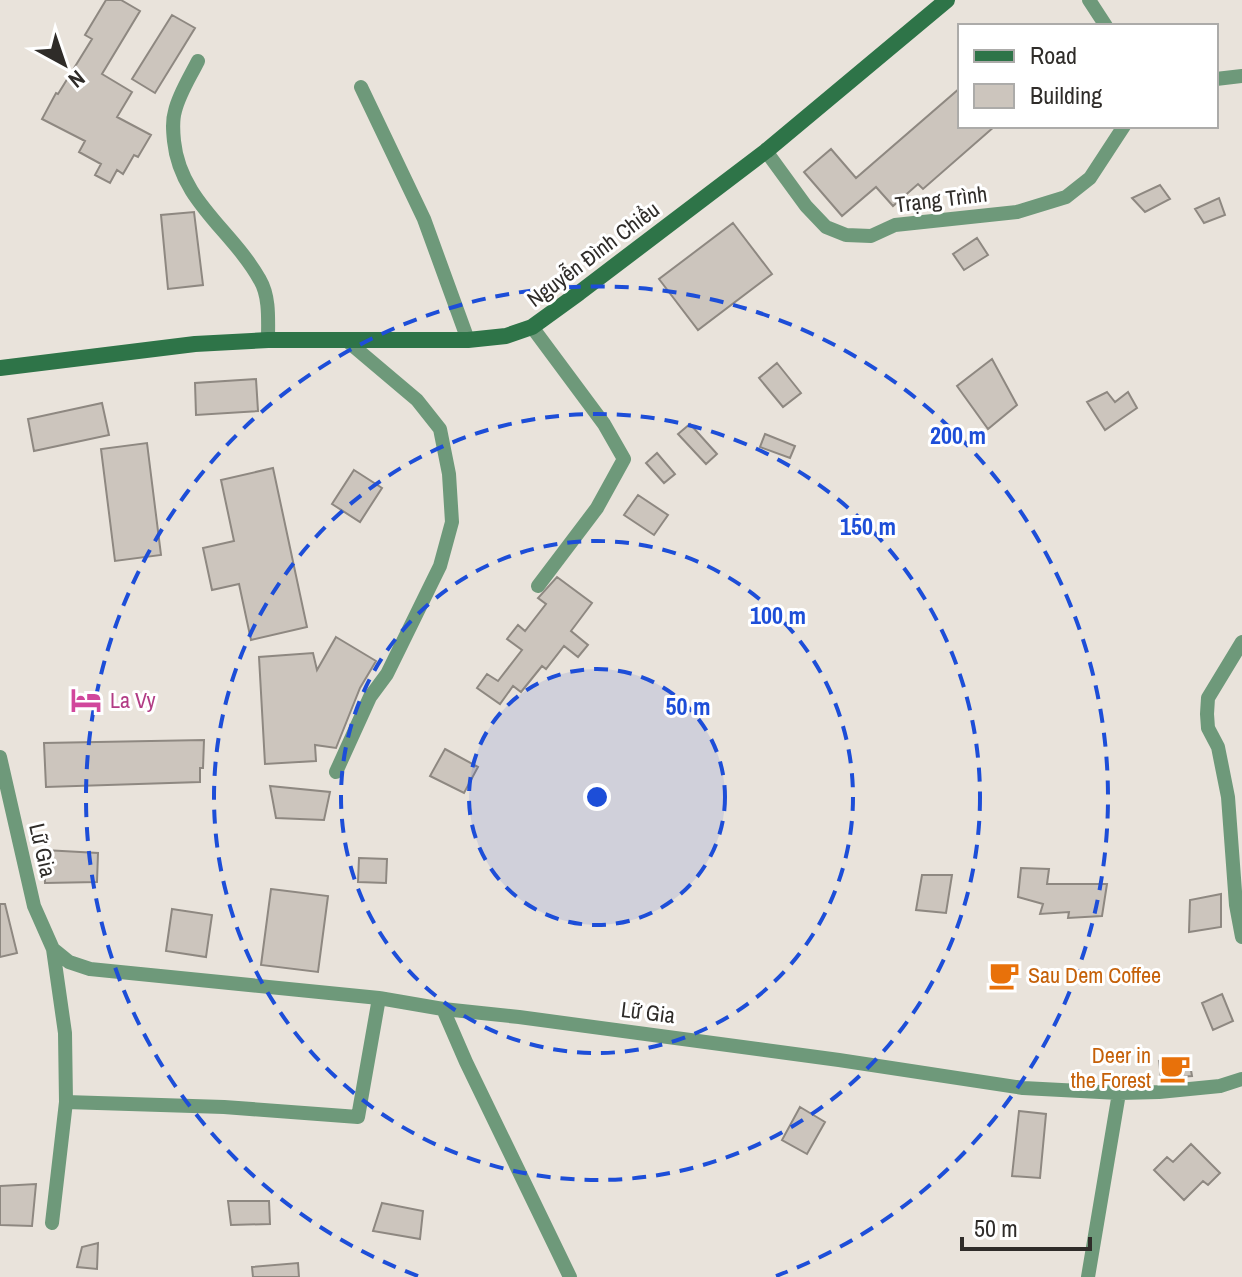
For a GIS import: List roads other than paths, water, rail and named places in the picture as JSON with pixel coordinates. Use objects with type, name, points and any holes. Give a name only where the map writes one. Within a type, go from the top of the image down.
[{"type":"main road","name":"Nguyễn Đình Chiểu","points":[[0,368],[195,344],[268,340],[468,340],[506,336],[532,327],[766,151],[947,0]]},
{"type":"street","points":[[1089,0],[1105,24]]},
{"type":"street","points":[[198,61],[175,108],[176,157],[187,184],[202,207],[262,281],[268,308],[268,340]]},
{"type":"street","points":[[1218,79],[1242,76]]},
{"type":"street","points":[[361,87],[424,219],[468,340]]},
{"type":"street","name":"Trạng Trình","points":[[766,151],[806,206],[826,227],[846,235],[871,236],[895,225],[1017,212],[1066,197],[1090,178],[1123,128]]},
{"type":"street","points":[[532,327],[604,424],[624,459],[597,508],[538,586]]},
{"type":"street","points":[[336,772],[370,697],[387,674],[440,566],[452,522],[449,474],[440,429],[417,400],[346,340]]},
{"type":"street","points":[[1242,642],[1208,698],[1207,714],[1208,728],[1218,747],[1228,797],[1236,905],[1242,937]]},
{"type":"street","name":"Lữ Gia","points":[[0,757],[34,906],[53,949],[65,1033],[66,1102],[52,1223]]},
{"type":"street","name":"Lữ Gia","points":[[53,949],[69,962],[90,969],[379,998],[1023,1088],[1119,1093],[1220,1086],[1242,1079]]},
{"type":"street","points":[[66,1102],[224,1107],[358,1117],[379,998]]},
{"type":"street","points":[[443,1009],[570,1277]]},
{"type":"street","points":[[1088,1277],[1119,1093]]},
{"type":"place","name":"La Vy","points":[[86,700]]},
{"type":"place","name":"Sau Dem Coffee","points":[[1004,975]]},
{"type":"place","name":"Deer in the Forest","points":[[1175,1068]]}]
